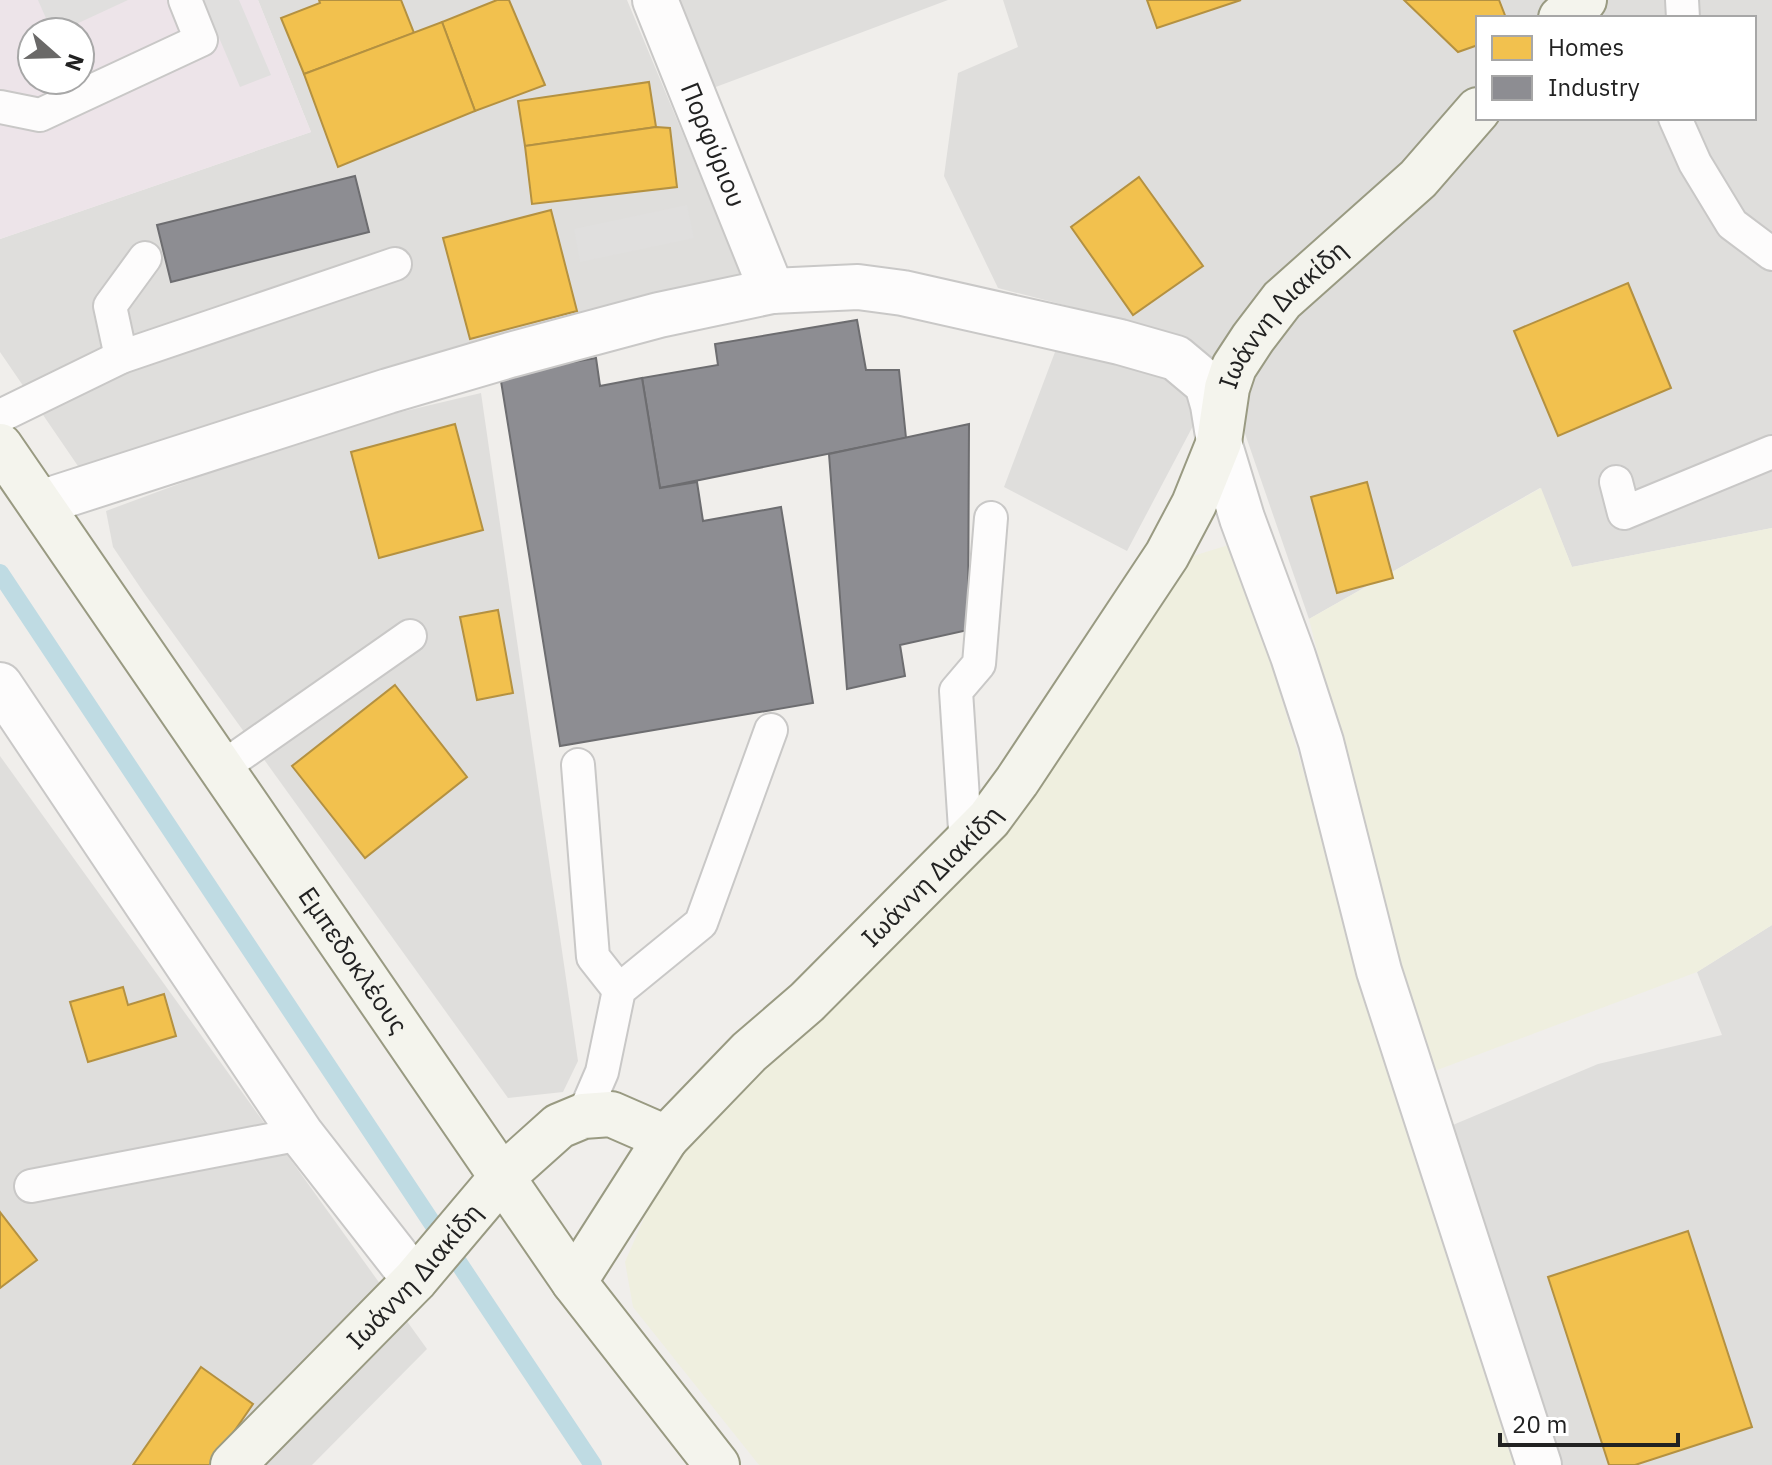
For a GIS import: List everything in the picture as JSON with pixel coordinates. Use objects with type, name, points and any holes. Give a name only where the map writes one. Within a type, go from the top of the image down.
[{"type":"street","name":"Πορφύριου","points":[[655,0],[772,291]]},
{"type":"street","points":[[1564,16],[1584,0]]},
{"type":"street","name":"Ιωάννη Διακίδη","points":[[574,1282],[666,1138],[749,1052],[807,1002],[966,845],[1017,781],[1167,555],[1194,504],[1219,442],[1227,388],[1234,367],[1282,300],[1418,179],[1476,112]]},
{"type":"street","points":[[40,503],[494,359],[659,315],[772,291],[858,287],[903,293],[1120,342],[1176,358],[1207,384],[1219,442],[1242,518],[1321,742],[1379,971],[1539,1465]]},
{"type":"street","name":"Εμπεδοκλέους","points":[[0,446],[574,1282],[717,1465]]},
{"type":"street","points":[[0,685],[301,1134],[415,1280]]},
{"type":"street","points":[[583,1116],[611,1114],[666,1138]]},
{"type":"street","name":"Ιωάννη Διακίδη","points":[[233,1465],[415,1280],[502,1177],[559,1126],[583,1116]]},
{"type":"lane","points":[[0,107],[40,115],[201,40],[185,0]]},
{"type":"lane","points":[[1676,120],[1695,163],[1732,224],[1772,254]]},
{"type":"lane","points":[[121,357],[110,306],[145,258]]},
{"type":"lane","points":[[0,416],[121,357],[395,264]]},
{"type":"lane","points":[[1616,482],[1624,513],[1772,452]]},
{"type":"lane","points":[[966,845],[956,691],[979,664],[991,518]]},
{"type":"lane","points":[[220,769],[410,636]]},
{"type":"lane","points":[[583,1116],[602,1072],[619,990],[701,923],[771,730]]},
{"type":"lane","points":[[578,765],[593,957],[619,990]]},
{"type":"lane","points":[[31,1186],[301,1134]]},
{"type":"shaded area","points":[[0,0],[258,0],[311,132],[0,239]]},
{"type":"shaded area","points":[[38,0],[128,0],[94,16],[45,16]]},
{"type":"shaded area","points":[[203,0],[239,0],[271,75],[240,87]]},
{"type":"shaded area","points":[[258,0],[627,0],[745,283],[80,469],[0,352],[0,239],[311,132]]},
{"type":"shaded area","points":[[677,0],[948,0],[713,88]]},
{"type":"shaded area","points":[[1003,0],[1772,0],[1772,528],[1572,567],[1540,488],[1309,619],[1241,422],[1194,424],[1127,551],[1004,487],[1072,307],[998,288],[944,176],[958,73],[1018,47]]},
{"type":"shaded area","points":[[687,205],[694,238],[580,262],[574,229]]},
{"type":"shaded area","points":[[481,393],[578,1061],[563,1092],[508,1098],[144,593],[113,547],[106,511],[359,422]]},
{"type":"shaded area","points":[[0,756],[427,1349],[312,1465],[0,1465]]},
{"type":"shaded area","points":[[1772,925],[1772,1465],[1558,1465],[1448,1127],[1598,1064],[1722,1035],[1697,972]]},
{"type":"green space","points":[[1541,488],[1572,567],[1772,528],[1772,925],[1697,972],[1424,1075],[1309,619]]},
{"type":"green space","points":[[1235,543],[1406,1114],[1520,1465],[759,1465],[633,1307],[625,1262],[675,1147],[761,1054],[1180,560]]},
{"type":"building: Homes","points":[[319,0],[401,0],[414,33],[304,74],[281,18],[320,3]]},
{"type":"building: Homes","points":[[497,0],[509,0],[545,85],[475,111],[442,22]]},
{"type":"building: Homes","points":[[1147,0],[1241,0],[1157,28]]},
{"type":"building: Homes","points":[[1404,0],[1499,0],[1505,16],[1476,16],[1476,46],[1458,52]]},
{"type":"building: Homes","points":[[442,22],[475,111],[338,167],[304,74]]},
{"type":"building: Homes","points":[[649,82],[656,127],[525,146],[518,101]]},
{"type":"building: Homes","points":[[656,127],[670,128],[677,187],[532,204],[525,146]]},
{"type":"building: Homes","points":[[1139,177],[1203,266],[1133,315],[1071,227]]},
{"type":"building: Homes","points":[[551,210],[577,311],[470,339],[443,238]]},
{"type":"building: Homes","points":[[1628,283],[1671,388],[1558,436],[1514,331]]},
{"type":"building: Homes","points":[[455,424],[483,530],[379,558],[351,452]]},
{"type":"building: Homes","points":[[1367,482],[1393,578],[1337,593],[1311,497]]},
{"type":"building: Homes","points":[[498,610],[513,693],[477,700],[460,617]]},
{"type":"building: Homes","points":[[395,685],[467,777],[365,858],[292,766]]},
{"type":"building: Homes","points":[[123,987],[128,1005],[164,994],[176,1036],[88,1062],[70,1002]]},
{"type":"building: Homes","points":[[0,1212],[37,1260],[0,1288]]},
{"type":"building: Homes","points":[[1688,1231],[1752,1427],[1635,1465],[1609,1465],[1548,1277]]},
{"type":"building: Homes","points":[[201,1367],[253,1404],[211,1465],[133,1465]]},
{"type":"building: Industry","points":[[355,176],[369,232],[171,282],[157,225]]},
{"type":"building: Industry","points":[[857,320],[866,370],[899,370],[906,438],[660,488],[642,378],[718,365],[715,344]]},
{"type":"building: Industry","points":[[596,358],[600,386],[642,378],[660,488],[697,482],[703,521],[781,507],[813,703],[560,746],[500,375]]},
{"type":"building: Industry","points":[[969,424],[968,630],[900,645],[905,676],[847,689],[829,454]]},
{"type":"waterway","points":[[0,573],[593,1465]]}]
